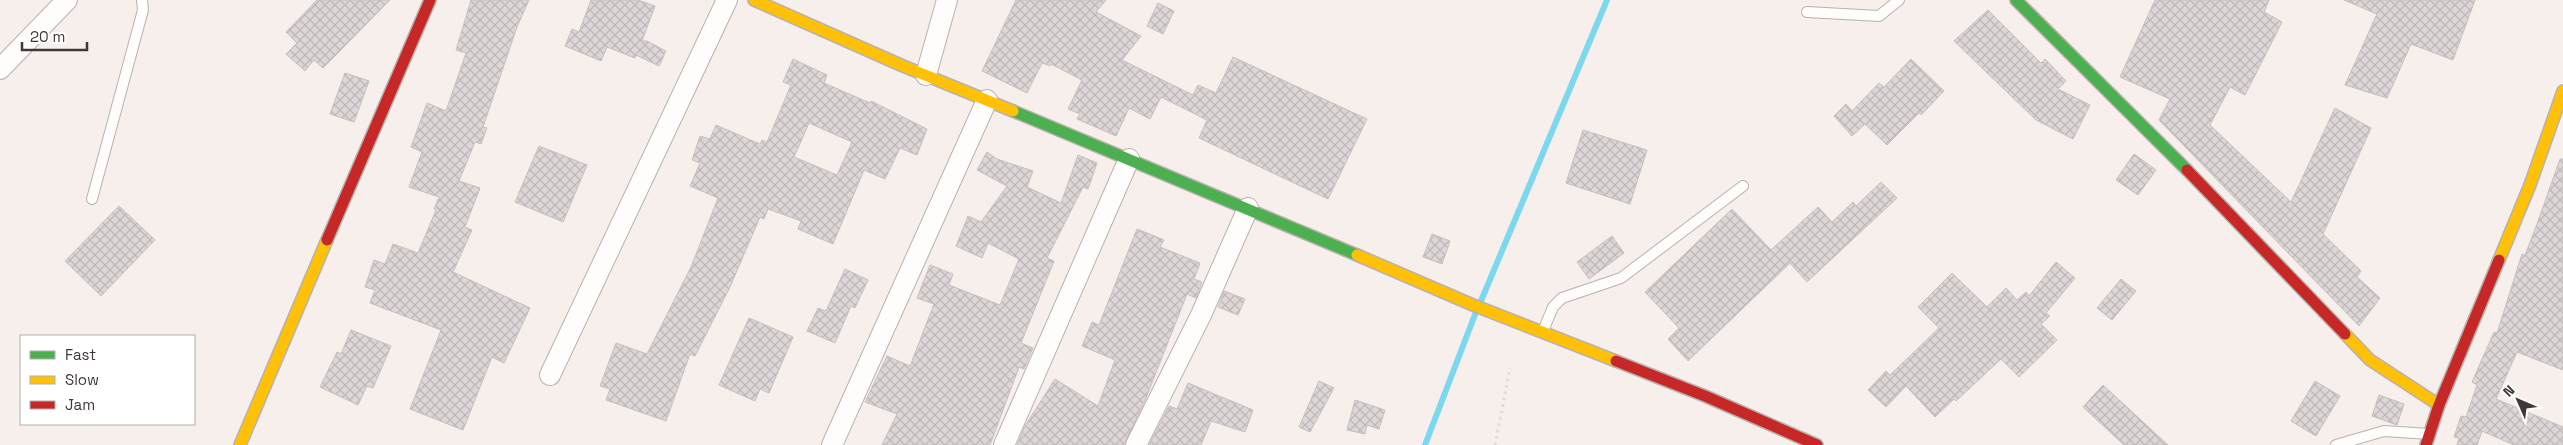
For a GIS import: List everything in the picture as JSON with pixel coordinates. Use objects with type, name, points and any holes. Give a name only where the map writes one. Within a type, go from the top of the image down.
[{"type":"street","points":[[0,69],[67,0]]},
{"type":"street","points":[[240,445],[430,0]]},
{"type":"street","points":[[550,375],[727,0]]},
{"type":"street","points":[[754,0],[926,75],[1248,208],[1473,305],[1704,396],[1803,442],[1817,445]]},
{"type":"street","points":[[926,75],[947,0]]},
{"type":"street","points":[[2016,0],[2209,192],[2370,360],[2439,405]]},
{"type":"street","points":[[2428,439],[2439,405],[2530,185],[2563,91]]},
{"type":"street","points":[[832,445],[987,100]]},
{"type":"street","points":[[1004,445],[1129,159]]},
{"type":"street","points":[[1136,445],[1201,315],[1248,208]]},
{"type":"lane","points":[[92,199],[143,10],[142,0]]},
{"type":"lane","points":[[1807,12],[1879,16],[1899,0]]},
{"type":"lane","points":[[1542,332],[1553,308],[1562,298],[1621,278],[1743,186]]},
{"type":"lane","points":[[2336,445],[2384,431],[2428,439]]},
{"type":"path","points":[[1495,445],[1510,368]]},
{"type":"building","points":[[317,0],[390,0],[323,68],[314,60],[305,71],[286,54],[297,43],[286,32]]},
{"type":"building","points":[[471,0],[529,0],[517,27],[483,127],[487,128],[481,144],[475,142],[459,181],[480,188],[465,227],[472,230],[453,272],[530,308],[504,363],[492,357],[463,430],[410,409],[441,330],[370,303],[375,290],[365,287],[374,260],[385,264],[393,244],[418,253],[436,210],[434,209],[439,197],[409,187],[422,152],[411,147],[427,103],[446,111],[466,53],[456,50]]},
{"type":"building","points":[[591,0],[638,0],[655,6],[642,41],[647,41],[666,51],[659,66],[636,55],[635,58],[607,47],[601,61],[565,46],[572,29],[579,32]]},
{"type":"building","points":[[1016,0],[1106,0],[1096,12],[1141,36],[1122,60],[1193,95],[1198,85],[1216,93],[1233,57],[1367,119],[1328,199],[1199,138],[1207,120],[1161,97],[1150,119],[1129,108],[1116,136],[1077,119],[1080,114],[1068,109],[1082,80],[1051,64],[1050,66],[1042,63],[1027,93],[982,71]]},
{"type":"building","points":[[2155,0],[2269,0],[2264,12],[2282,22],[2245,95],[2230,87],[2210,125],[2291,202],[2335,108],[2371,128],[2323,234],[2361,271],[2357,277],[2380,298],[2359,326],[2159,120],[2170,99],[2120,77]]},
{"type":"building","points":[[2344,0],[2475,0],[2453,60],[2411,44],[2387,98],[2345,85],[2377,14]]},
{"type":"building","points":[[1158,3],[1174,11],[1163,34],[1147,26]]},
{"type":"building","points":[[1988,10],[2041,63],[2045,59],[2066,81],[2058,89],[2090,105],[2073,139],[2036,120],[1954,41]]},
{"type":"building","points":[[793,59],[827,75],[824,83],[870,103],[871,101],[927,129],[917,155],[900,148],[885,179],[864,170],[833,244],[798,229],[801,221],[768,209],[764,219],[760,217],[730,287],[695,356],[690,354],[666,421],[606,400],[610,389],[600,386],[616,343],[647,354],[691,267],[718,198],[690,186],[700,163],[692,160],[700,136],[710,139],[716,125],[760,144],[762,140],[767,142],[791,85],[783,82]],"holes":[[[809,123],[852,142],[837,175],[794,157]]]},
{"type":"building","points":[[1911,59],[1944,91],[1921,115],[1919,113],[1887,145],[1865,124],[1852,136],[1834,116],[1846,104],[1852,111],[1879,83],[1884,87]]},
{"type":"building","points":[[345,73],[369,81],[354,122],[330,114]]},
{"type":"building","points":[[1583,130],[1647,150],[1630,204],[1566,183]]},
{"type":"building","points":[[539,146],[587,165],[563,222],[515,202]]},
{"type":"building","points":[[987,152],[997,159],[1033,171],[1027,187],[1061,203],[1078,155],[1097,163],[1088,189],[1083,187],[1047,258],[1054,261],[1021,343],[1033,348],[1024,369],[1019,367],[990,445],[882,445],[897,414],[865,402],[887,356],[910,366],[934,304],[917,298],[930,265],[953,274],[949,285],[1000,305],[1019,259],[988,243],[982,258],[956,246],[968,216],[981,222],[1007,186],[977,170]]},
{"type":"building","points":[[2134,154],[2156,170],[2138,195],[2116,180]]},
{"type":"building","points":[[2560,159],[2563,159],[2563,370],[2517,352],[2496,399],[2563,427],[2563,445],[2514,445],[2482,431],[2477,445],[2457,445],[2459,438],[2454,437],[2461,416],[2466,417],[2477,385],[2472,382],[2494,332],[2497,333],[2522,254],[2525,255]]},
{"type":"building","points":[[1881,182],[1897,198],[1807,282],[1790,263],[1688,361],[1668,339],[1679,328],[1645,292],[1732,209],[1771,250],[1818,207],[1832,222],[1853,202],[1856,206]]},
{"type":"building","points":[[119,206],[155,240],[101,296],[65,261]]},
{"type":"building","points":[[1137,229],[1164,240],[1160,247],[1200,263],[1194,279],[1202,282],[1196,298],[1187,294],[1146,398],[1124,445],[1017,445],[1025,426],[1055,379],[1098,406],[1115,360],[1082,346],[1092,322],[1099,325]]},
{"type":"building","points":[[1432,234],[1450,241],[1442,264],[1423,257]]},
{"type":"building","points":[[1612,236],[1624,253],[1589,279],[1577,262]]},
{"type":"building","points":[[2056,262],[2075,278],[2046,313],[2050,316],[2041,324],[2057,340],[2019,377],[2001,359],[1956,401],[1954,399],[1935,417],[1906,386],[1886,407],[1868,390],[1886,371],[1890,375],[1939,328],[1918,307],[1952,273],[1987,307],[2006,288],[2017,300],[2026,292],[2029,296]]},
{"type":"building","points":[[845,269],[868,280],[855,308],[851,306],[835,343],[807,331],[818,308],[826,311]]},
{"type":"building","points":[[2121,279],[2136,291],[2112,320],[2097,308]]},
{"type":"building","points":[[1224,291],[1245,299],[1238,315],[1218,307]]},
{"type":"building","points":[[749,318],[793,337],[769,393],[760,389],[755,401],[719,385]]},
{"type":"building","points":[[351,330],[391,346],[373,388],[367,386],[358,405],[320,387],[337,352],[341,354]]},
{"type":"building","points":[[1319,381],[1334,388],[1310,432],[1299,427]]},
{"type":"building","points":[[2315,381],[2340,396],[2316,436],[2291,421]]},
{"type":"building","points":[[1188,383],[1253,410],[1245,432],[1211,421],[1201,445],[1149,445],[1169,406],[1177,409]]},
{"type":"building","points":[[2103,385],[2168,445],[2124,445],[2083,407]]},
{"type":"building","points":[[2379,395],[2404,404],[2397,425],[2372,416]]},
{"type":"building","points":[[1355,400],[1385,410],[1379,429],[1367,425],[1365,434],[1347,430]]},
{"type":"waterway","points":[[1481,301],[1607,0]]},
{"type":"waterway","points":[[1425,445],[1476,312]]},
{"type":"traffic: fast","points":[[2016,0],[2187,170]]},
{"type":"traffic: fast","points":[[1013,111],[1357,255]]},
{"type":"traffic: slow","points":[[754,0],[903,66],[1013,111]]},
{"type":"traffic: slow","points":[[2499,260],[2530,185],[2563,91]]},
{"type":"traffic: slow","points":[[240,445],[327,240]]},
{"type":"traffic: slow","points":[[1357,255],[1473,305],[1616,361]]},
{"type":"traffic: slow","points":[[2345,334],[2370,360],[2439,405]]},
{"type":"traffic: jam","points":[[327,240],[430,0]]},
{"type":"traffic: jam","points":[[2187,170],[2345,334]]},
{"type":"traffic: jam","points":[[2426,445],[2439,405],[2499,260]]},
{"type":"traffic: jam","points":[[1616,361],[1705,396],[1817,445]]}]
